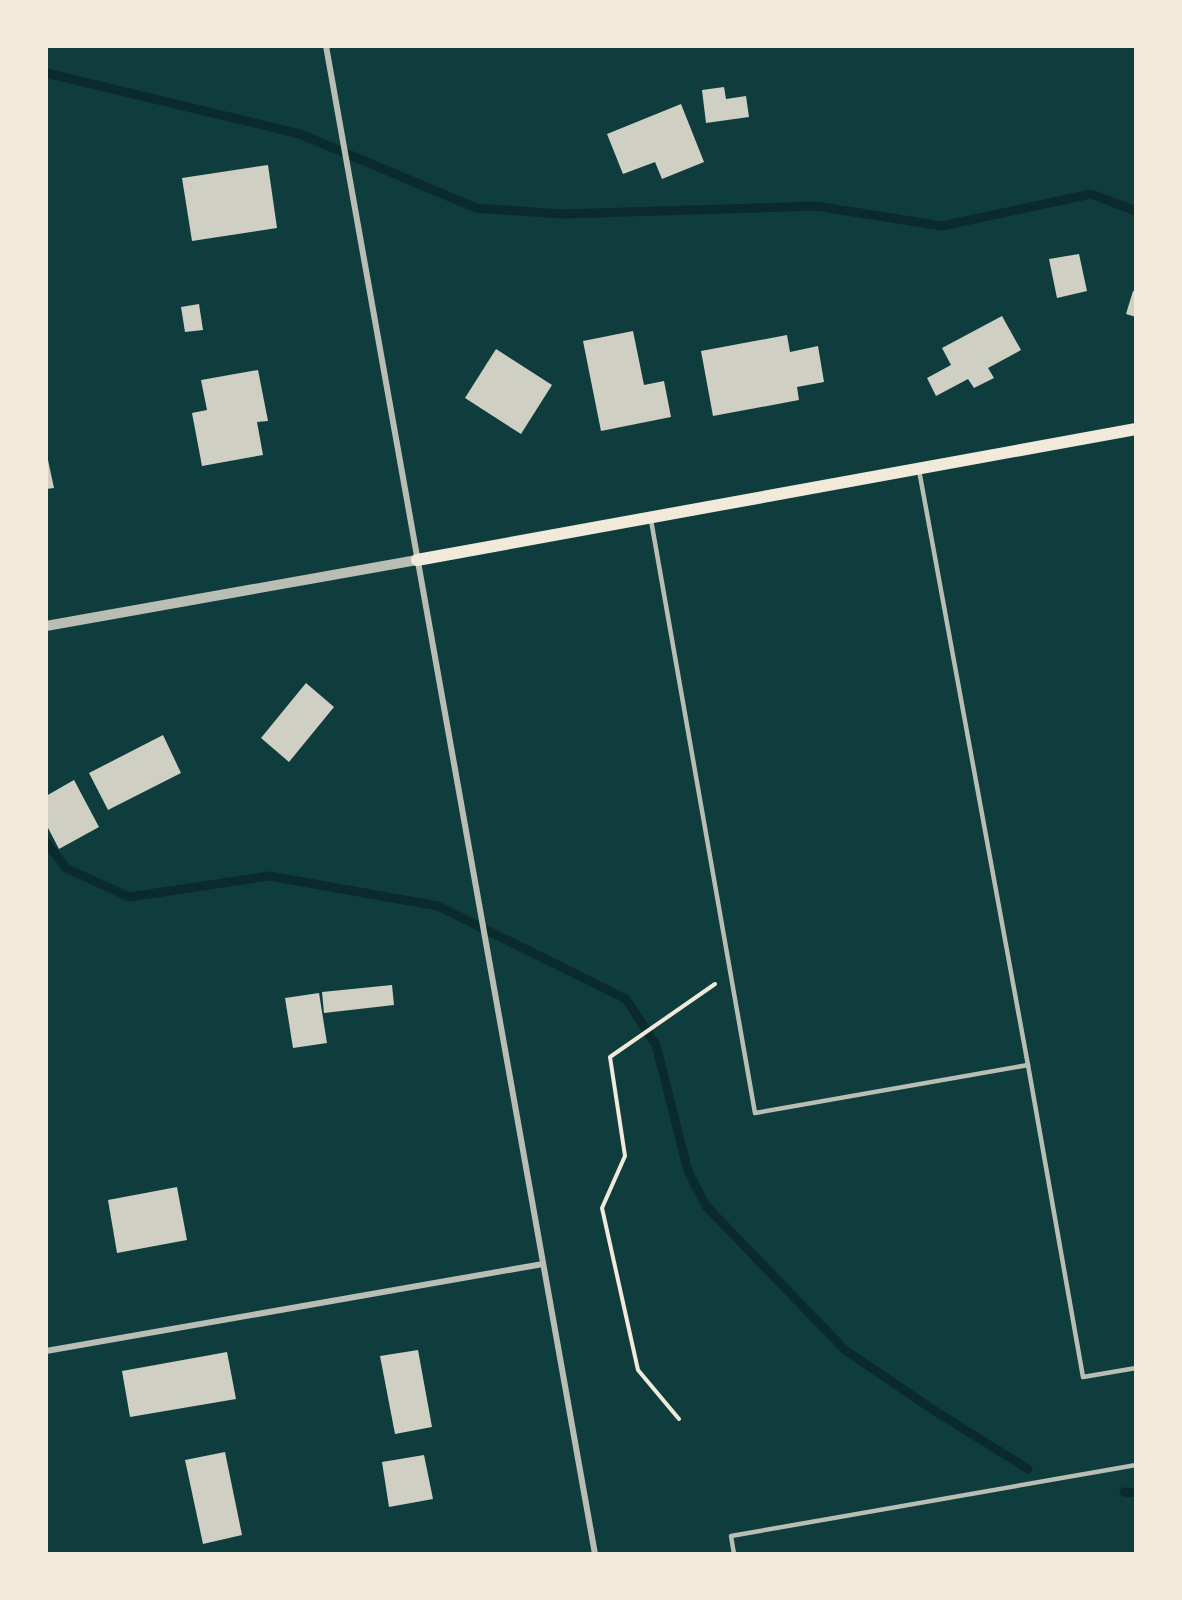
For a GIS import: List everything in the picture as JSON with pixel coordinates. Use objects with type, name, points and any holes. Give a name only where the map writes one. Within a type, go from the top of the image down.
[{"type":"main road","points":[[417,561],[1136,429]]},
{"type":"street","points":[[326,46],[595,1554]]},
{"type":"street","points":[[46,626],[417,561]]},
{"type":"street","points":[[46,1352],[543,1264]]},
{"type":"lane","points":[[919,468],[1083,1377],[1136,1368]]},
{"type":"lane","points":[[651,517],[755,1113],[1028,1065]]},
{"type":"lane","points":[[734,1554],[731,1536],[1136,1465]]},
{"type":"path","points":[[679,1419],[638,1370],[602,1208],[625,1156],[610,1057],[730,973]]},
{"type":"building","points":[[724,87],[726,99],[746,96],[749,117],[706,123],[702,90]]},
{"type":"building","points":[[681,104],[704,162],[662,179],[655,162],[623,174],[607,134]]},
{"type":"building","points":[[268,165],[277,228],[192,241],[182,178]]},
{"type":"building","points":[[1079,254],[1087,291],[1057,298],[1049,259]]},
{"type":"building","points":[[1133,291],[1136,292],[1136,317],[1126,314]]},
{"type":"building","points":[[199,304],[203,330],[185,332],[181,307]]},
{"type":"building","points":[[1002,316],[1021,350],[988,368],[994,378],[974,388],[968,379],[936,396],[927,378],[951,365],[942,348]]},
{"type":"building","points":[[633,331],[644,385],[664,381],[671,417],[601,431],[583,341]]},
{"type":"building","points":[[787,335],[790,352],[818,346],[824,382],[797,387],[799,400],[713,416],[701,351]]},
{"type":"building","points":[[496,349],[552,385],[521,434],[465,398]]},
{"type":"building","points":[[258,370],[268,421],[257,422],[263,455],[202,466],[192,413],[207,410],[201,380]]},
{"type":"building","points":[[46,451],[54,488],[46,489]]},
{"type":"building","points":[[306,683],[334,707],[289,762],[261,738]]},
{"type":"building","points":[[163,735],[181,773],[108,810],[89,773]]},
{"type":"building","points":[[74,780],[99,827],[59,849],[46,824],[46,796]]},
{"type":"building","points":[[392,985],[394,1005],[324,1013],[322,992]]},
{"type":"building","points":[[319,993],[327,1043],[293,1048],[285,998]]},
{"type":"building","points":[[177,1187],[187,1240],[117,1253],[108,1200]]},
{"type":"building","points":[[418,1350],[432,1427],[395,1434],[380,1356]]},
{"type":"building","points":[[227,1352],[236,1399],[130,1417],[122,1371]]},
{"type":"building","points":[[225,1452],[242,1535],[203,1544],[185,1460]]},
{"type":"building","points":[[424,1455],[433,1499],[389,1507],[382,1462]]},
{"type":"waterway","points":[[46,73],[300,134],[476,208],[562,214],[816,206],[942,226],[1091,194],[1136,211]]},
{"type":"waterway","points":[[46,842],[66,868],[129,897],[269,876],[438,906],[626,999],[656,1045],[688,1171],[706,1206],[845,1350],[935,1411],[1028,1469]]},
{"type":"waterway","points":[[1124,1492],[1136,1493]]}]
